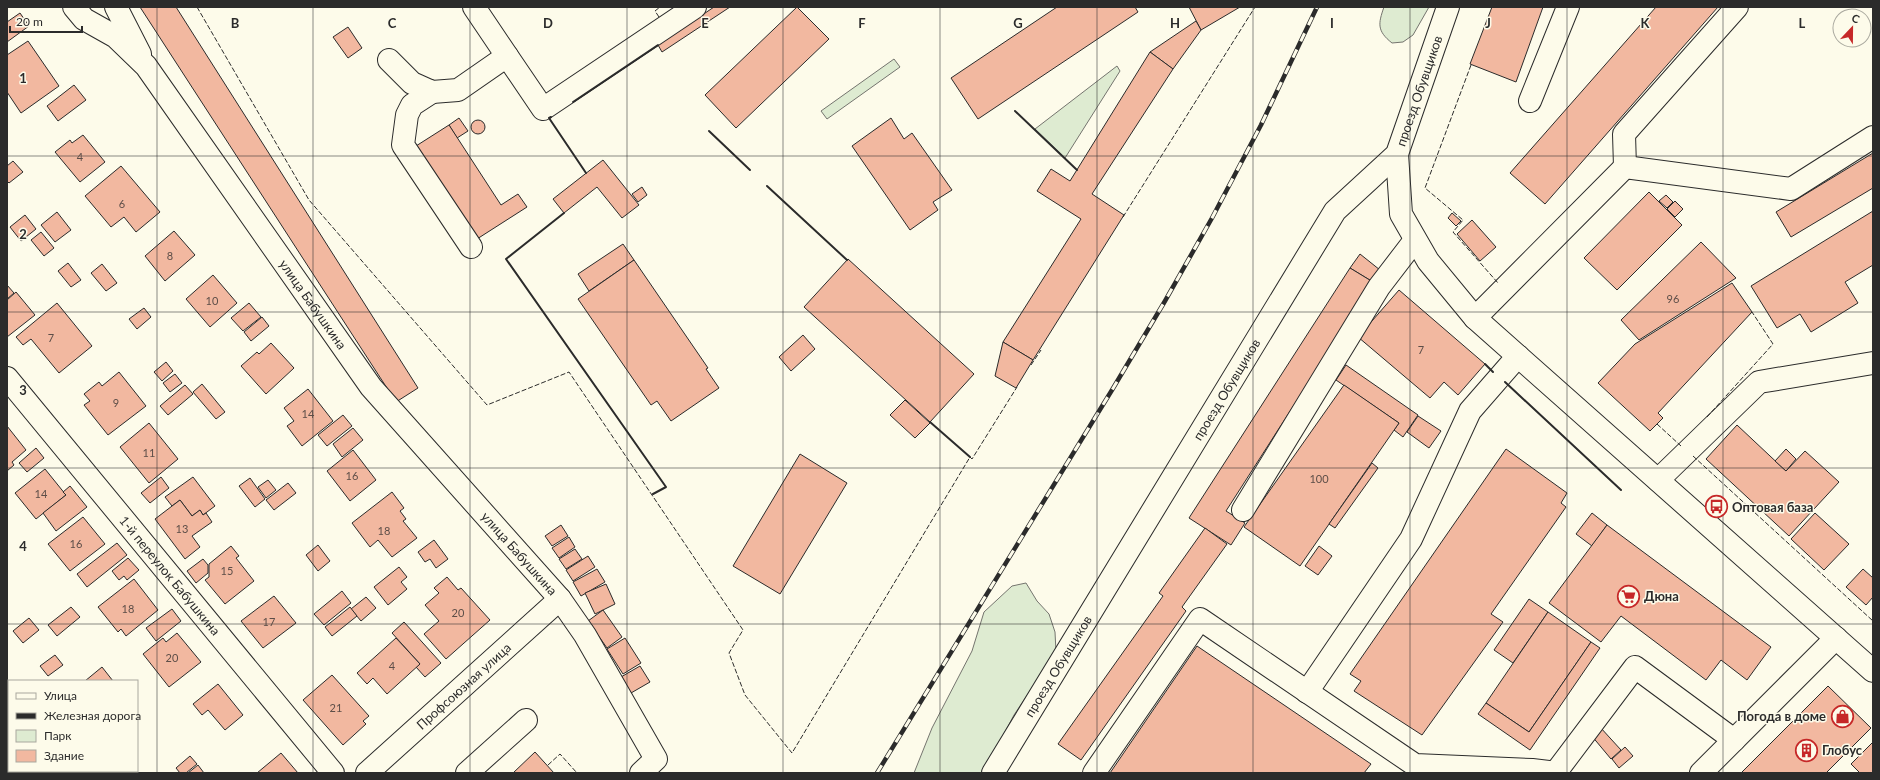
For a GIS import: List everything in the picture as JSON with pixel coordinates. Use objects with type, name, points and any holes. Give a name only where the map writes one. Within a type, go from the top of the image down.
[{"type":"street","name":"улица Бабушкина","points":[[74,7],[84,18],[116,37],[146,66],[371,386],[560,599],[585,635],[656,759],[641,773]]},
{"type":"street","points":[[116,7],[146,66]]},
{"type":"street","points":[[474,7],[543,109],[694,7]]},
{"type":"street","name":"проезд Обувщиков","points":[[994,773],[1335,211],[1397,154],[1448,7]]},
{"type":"street","points":[[1530,101],[1568,7]]},
{"type":"street","points":[[1475,318],[1625,167],[1624,134],[1737,7]]},
{"type":"street","points":[[471,247],[403,145],[407,115],[412,105],[432,92],[458,90],[507,56]]},
{"type":"street","points":[[389,60],[412,83],[432,92]]},
{"type":"street","points":[[1625,167],[1791,189],[1873,137]]},
{"type":"street","points":[[1397,154],[1401,214],[1428,261],[1475,318],[1873,671]]},
{"type":"street","points":[[1243,510],[1379,287],[1416,240]]},
{"type":"street","points":[[1307,692],[1411,539],[1470,411],[1518,356]]},
{"type":"street","points":[[1658,480],[1759,382],[1873,364]]},
{"type":"street","name":"1-й переулок Бабушкина","points":[[7,378],[332,773]]},
{"type":"street","name":"Профсоюзная улица","points":[[367,773],[560,599]]},
{"type":"street","points":[[1094,773],[1200,619],[1307,692],[1414,769],[1556,773],[1635,667],[1734,740]]},
{"type":"street","points":[[1701,773],[1836,638]]},
{"type":"street","points":[[467,773],[526,720]]},
{"type":"green space","points":[[1384,7],[1429,7],[1413,35],[1403,42],[1392,43],[1381,31],[1380,27]]},
{"type":"green space","points":[[894,59],[900,67],[827,119],[821,111]]},
{"type":"green space","points":[[1117,66],[1120,71],[1065,158],[1035,129]]},
{"type":"green space","points":[[1026,583],[1037,601],[1049,614],[1055,632],[1056,652],[1014,715],[983,773],[914,773],[932,728],[972,651],[984,612],[1012,586]]},
{"type":"building","points":[[140,7],[176,7],[418,388],[396,402]]},
{"type":"building","points":[[714,7],[730,7],[662,52],[658,45]]},
{"type":"building","points":[[797,7],[829,39],[736,128],[705,95]]},
{"type":"building","points":[[1057,7],[1135,7],[1138,12],[978,119],[951,78]]},
{"type":"building","points":[[1189,7],[1240,7],[1201,30]]},
{"type":"building","points":[[1492,7],[1543,7],[1516,82],[1470,64]]},
{"type":"building","points":[[1656,7],[1718,7],[1545,204],[1510,173]]},
{"type":"building","points":[[20,13],[29,26],[7,42],[7,22]]},
{"type":"building","points":[[1196,21],[1201,30],[1173,69],[1150,52]]},
{"type":"building","points":[[348,27],[362,48],[348,58],[333,37]]},
{"type":"building","points":[[28,41],[59,86],[21,113],[7,92],[7,55]]},
{"type":"building","points":[[1150,52],[1173,69],[1092,194],[1124,215],[1033,360],[1003,342],[1081,219],[1037,191],[1051,169],[1070,181]]},
{"type":"building","points":[[74,85],[86,100],[58,121],[47,106]]},
{"type":"building","points":[[459,118],[468,131],[457,138],[449,125]]},
{"type":"building","points":[[891,118],[904,139],[912,133],[952,190],[933,202],[938,210],[910,230],[852,146]]},
{"type":"building","points":[[475,120],[481,120],[485,124],[485,130],[481,134],[475,134],[471,130],[471,124]]},
{"type":"building","points":[[449,125],[501,205],[518,194],[527,207],[477,239],[416,146]]},
{"type":"building","points":[[83,135],[105,162],[80,182],[55,152],[70,140],[72,143]]},
{"type":"building","points":[[1873,153],[1873,188],[1791,237],[1776,212]]},
{"type":"building","points":[[603,160],[639,205],[622,218],[597,187],[564,213],[553,199]]},
{"type":"building","points":[[13,161],[23,172],[9,183],[7,181],[7,166]]},
{"type":"building","points":[[121,166],[160,212],[136,232],[124,217],[111,227],[85,196]]},
{"type":"building","points":[[642,187],[647,195],[638,202],[632,194]]},
{"type":"building","points":[[1649,192],[1682,225],[1617,290],[1584,258]]},
{"type":"building","points":[[1666,195],[1673,202],[1667,208],[1659,201]]},
{"type":"building","points":[[1675,201],[1683,209],[1675,217],[1667,209]]},
{"type":"building","points":[[1873,211],[1873,265],[1845,282],[1858,303],[1811,332],[1800,314],[1777,328],[1751,286]]},
{"type":"building","points":[[57,212],[71,230],[55,242],[41,225]]},
{"type":"building","points":[[1452,213],[1461,221],[1456,226],[1448,218]]},
{"type":"building","points":[[25,215],[36,229],[21,241],[10,227]]},
{"type":"building","points":[[1472,220],[1496,247],[1480,261],[1457,234]]},
{"type":"building","points":[[174,231],[195,255],[165,281],[145,256]]},
{"type":"building","points":[[41,232],[54,248],[44,256],[31,240]]},
{"type":"building","points":[[1701,242],[1736,278],[1639,340],[1621,320]]},
{"type":"building","points":[[623,244],[634,260],[589,291],[578,274]]},
{"type":"building","points":[[1360,254],[1380,270],[1373,282],[1350,268]]},
{"type":"building","points":[[848,259],[974,374],[930,422],[804,307]]},
{"type":"building","points":[[634,260],[708,368],[706,369],[719,388],[671,421],[657,401],[651,405],[578,299]]},
{"type":"building","points":[[68,263],[81,280],[71,287],[58,271]]},
{"type":"building","points":[[102,264],[117,283],[106,291],[91,273]]},
{"type":"building","points":[[1350,268],[1373,282],[1226,511],[1245,523],[1231,545],[1189,518]]},
{"type":"building","points":[[213,275],[237,303],[210,327],[186,299]]},
{"type":"building","points":[[1732,283],[1752,312],[1658,413],[1663,418],[1650,431],[1598,383],[1635,344]]},
{"type":"building","points":[[7,285],[14,293],[7,299]]},
{"type":"building","points":[[1399,290],[1485,364],[1458,395],[1444,382],[1430,398],[1358,337]]},
{"type":"building","points":[[16,292],[35,315],[7,337],[7,300]]},
{"type":"building","points":[[57,303],[92,346],[59,373],[31,339],[23,345],[16,337]]},
{"type":"building","points":[[249,303],[261,317],[243,331],[231,318]]},
{"type":"building","points":[[144,308],[151,317],[137,329],[129,319]]},
{"type":"building","points":[[262,317],[269,326],[251,341],[244,332]]},
{"type":"building","points":[[803,335],[815,349],[791,371],[779,357]]},
{"type":"building","points":[[1003,342],[1033,360],[1016,388],[995,376]]},
{"type":"building","points":[[271,343],[294,368],[266,394],[241,366],[257,352],[259,354]]},
{"type":"building","points":[[166,362],[173,371],[162,381],[154,372]]},
{"type":"building","points":[[1346,365],[1418,415],[1403,437],[1394,430],[1399,423],[1336,380]]},
{"type":"building","points":[[119,372],[146,406],[108,435],[84,405],[90,401],[84,394],[99,382],[102,386]]},
{"type":"building","points":[[175,374],[182,383],[170,392],[163,383]]},
{"type":"building","points":[[202,384],[225,412],[216,419],[193,392]]},
{"type":"building","points":[[185,385],[193,394],[168,415],[160,406]]},
{"type":"building","points":[[1344,385],[1399,423],[1300,566],[1244,527]]},
{"type":"building","points":[[308,389],[333,421],[302,446],[287,426],[294,421],[284,408]]},
{"type":"building","points":[[905,400],[930,423],[915,438],[890,415]]},
{"type":"building","points":[[343,415],[352,426],[327,446],[318,435]]},
{"type":"building","points":[[1418,416],[1441,431],[1429,448],[1407,432]]},
{"type":"building","points":[[149,423],[178,459],[149,483],[120,447]]},
{"type":"building","points":[[1737,425],[1786,471],[1805,451],[1839,482],[1789,536],[1706,459]]},
{"type":"building","points":[[7,426],[26,450],[12,462],[14,465],[7,471]]},
{"type":"building","points":[[353,428],[363,440],[342,457],[333,444]]},
{"type":"building","points":[[36,448],[44,458],[27,472],[19,463]]},
{"type":"building","points":[[1506,449],[1567,493],[1561,503],[1566,507],[1491,614],[1503,622],[1422,735],[1354,691],[1361,681],[1350,674]]},
{"type":"building","points":[[1786,449],[1796,459],[1786,471],[1775,461]]},
{"type":"building","points":[[353,450],[376,480],[350,501],[327,471]]},
{"type":"building","points":[[800,454],[847,483],[780,594],[733,566]]},
{"type":"building","points":[[1372,463],[1378,468],[1335,528],[1329,524]]},
{"type":"building","points":[[45,469],[66,495],[36,519],[15,493]]},
{"type":"building","points":[[161,477],[169,488],[150,503],[141,493]]},
{"type":"building","points":[[193,477],[215,506],[203,515],[200,510],[192,516],[180,500],[172,506],[165,497]]},
{"type":"building","points":[[250,478],[265,499],[255,507],[239,486]]},
{"type":"building","points":[[268,480],[276,490],[266,498],[258,487]]},
{"type":"building","points":[[288,483],[296,493],[274,510],[266,500]]},
{"type":"building","points":[[70,486],[87,507],[56,531],[43,513],[66,495],[63,492]]},
{"type":"building","points":[[392,492],[404,508],[400,511],[406,519],[403,521],[417,538],[392,557],[378,540],[370,547],[352,523]]},
{"type":"building","points":[[180,500],[192,516],[200,510],[203,515],[206,513],[212,522],[192,536],[200,547],[185,559],[155,519]]},
{"type":"building","points":[[1592,513],[1607,525],[1592,546],[1576,534]]},
{"type":"building","points":[[1815,513],[1849,544],[1824,570],[1791,539]]},
{"type":"building","points":[[83,517],[105,544],[70,571],[48,544]]},
{"type":"building","points":[[561,525],[568,536],[552,546],[545,536]]},
{"type":"building","name":"Дюна","points":[[1607,525],[1771,647],[1747,680],[1721,660],[1706,680],[1621,616],[1601,642],[1549,603]]},
{"type":"building","points":[[1205,528],[1227,544],[1182,607],[1186,611],[1081,760],[1058,744],[1163,596],[1159,593]]},
{"type":"building","points":[[569,537],[575,547],[559,558],[552,548]]},
{"type":"building","points":[[434,540],[448,559],[436,568],[430,559],[425,562],[418,552]]},
{"type":"building","points":[[117,543],[127,555],[87,587],[77,574]]},
{"type":"building","points":[[318,545],[330,561],[318,571],[306,555]]},
{"type":"building","points":[[231,546],[239,556],[236,558],[254,581],[225,604],[205,580],[209,577],[209,564]]},
{"type":"building","points":[[1319,546],[1332,556],[1318,575],[1305,566]]},
{"type":"building","points":[[575,549],[582,559],[566,569],[559,559]]},
{"type":"building","points":[[588,556],[595,567],[573,581],[566,570]]},
{"type":"building","points":[[128,558],[139,570],[127,580],[124,576],[119,580],[112,571]]},
{"type":"building","points":[[203,559],[208,565],[208,573],[196,583],[187,571]]},
{"type":"building","points":[[399,567],[407,577],[401,582],[407,589],[388,605],[374,587]]},
{"type":"building","points":[[597,569],[605,582],[581,596],[573,582]]},
{"type":"building","points":[[1863,569],[1873,578],[1873,597],[1866,605],[1846,587]]},
{"type":"building","points":[[447,577],[458,590],[461,588],[490,620],[446,659],[424,634],[439,621],[425,605],[439,593],[434,588]]},
{"type":"building","points":[[134,579],[158,610],[126,636],[121,629],[118,632],[98,607]]},
{"type":"building","points":[[606,584],[615,604],[595,614],[585,593]]},
{"type":"building","points":[[342,591],[351,603],[324,625],[314,614]]},
{"type":"building","points":[[274,596],[296,623],[263,648],[241,621]]},
{"type":"building","points":[[366,597],[376,608],[361,621],[351,609]]},
{"type":"building","points":[[1529,599],[1548,612],[1513,663],[1494,650]]},
{"type":"building","points":[[71,607],[80,617],[57,636],[48,625]]},
{"type":"building","points":[[350,607],[357,616],[332,636],[325,627]]},
{"type":"building","points":[[172,609],[181,621],[156,641],[146,628]]},
{"type":"building","points":[[603,610],[622,637],[607,648],[588,621]]},
{"type":"building","points":[[1548,612],[1591,642],[1529,732],[1486,703]]},
{"type":"building","points":[[29,618],[39,630],[23,643],[13,631]]},
{"type":"building","points":[[404,622],[441,663],[425,677],[416,667],[420,664],[392,633]]},
{"type":"building","points":[[177,633],[201,662],[169,687],[143,654],[163,638],[166,642]]},
{"type":"building","points":[[396,638],[420,664],[387,694],[373,678],[367,684],[357,673]]},
{"type":"building","points":[[625,638],[641,663],[623,674],[607,649]]},
{"type":"building","points":[[1591,642],[1600,648],[1530,750],[1478,714],[1486,703],[1529,732]]},
{"type":"building","points":[[1197,646],[1371,764],[1364,773],[1110,773]]},
{"type":"building","points":[[55,655],[63,665],[48,676],[40,666]]},
{"type":"building","points":[[640,666],[650,682],[631,693],[621,677]]},
{"type":"building","points":[[102,667],[112,680],[86,680]]},
{"type":"building","points":[[332,675],[369,716],[363,721],[366,724],[343,745],[303,700]]},
{"type":"building","points":[[218,684],[243,715],[225,730],[208,710],[202,715],[193,704]]},
{"type":"building","name":"Глобус","points":[[1828,686],[1871,728],[1826,773],[1741,773]]},
{"type":"building","points":[[7,689],[8,716],[7,716]]},
{"type":"building","points":[[1600,727],[1621,750],[1611,759],[1591,735]]},
{"type":"building","points":[[1873,742],[1873,773],[1860,773],[1851,764]]},
{"type":"building","points":[[1625,747],[1633,756],[1619,768],[1612,759]]},
{"type":"building","points":[[535,752],[554,773],[513,773]]},
{"type":"building","points":[[281,753],[298,773],[257,773]]},
{"type":"building","points":[[190,756],[197,764],[186,773],[180,773],[176,768]]},
{"type":"building","points":[[198,765],[204,773],[188,773]]},
{"type":"building","points":[[23,772],[67,773],[24,773]]},
{"type":"building","points":[[113,772],[114,773],[84,773]]},
{"type":"railway","points":[[877,773],[1165,301],[1212,218],[1261,125],[1317,7]]},
{"type":"fence","points":[[197,7],[309,200],[487,405],[569,372],[743,630],[729,653],[745,695],[792,753],[970,457],[972,459],[1017,387]]},
{"type":"fence","points":[[659,17],[655,11],[660,7]]},
{"type":"fence","points":[[1123,217],[1255,7]]},
{"type":"fence","points":[[1471,65],[1425,188],[1463,220],[1453,232],[1498,283]]},
{"type":"fence","points":[[1707,417],[1773,344],[1752,312]]},
{"type":"fence","points":[[1031,365],[1041,350]]},
{"type":"fence","points":[[1657,424],[1681,446]]},
{"type":"fence","points":[[1693,456],[1873,621]]},
{"type":"fence","points":[[548,765],[560,754],[577,773]]},
{"type":"wall","points":[[573,102],[658,45]]},
{"type":"wall","points":[[1015,111],[1077,170]]},
{"type":"wall","points":[[551,117],[549,118],[586,173]]},
{"type":"wall","points":[[709,131],[750,170]]},
{"type":"wall","points":[[767,186],[847,260]]},
{"type":"wall","points":[[564,213],[506,259],[666,487],[653,494]]},
{"type":"wall","points":[[1485,364],[1493,372]]},
{"type":"wall","points":[[1505,382],[1621,490]]},
{"type":"wall","points":[[930,422],[970,457]]},
{"type":"place","name":"Оптовая база","points":[[1717,507]]},
{"type":"place","name":"Дюна","points":[[1628,596]]},
{"type":"place","name":"Погода в доме","points":[[1842,716]]},
{"type":"place","name":"Глобус","points":[[1806,750]]}]
